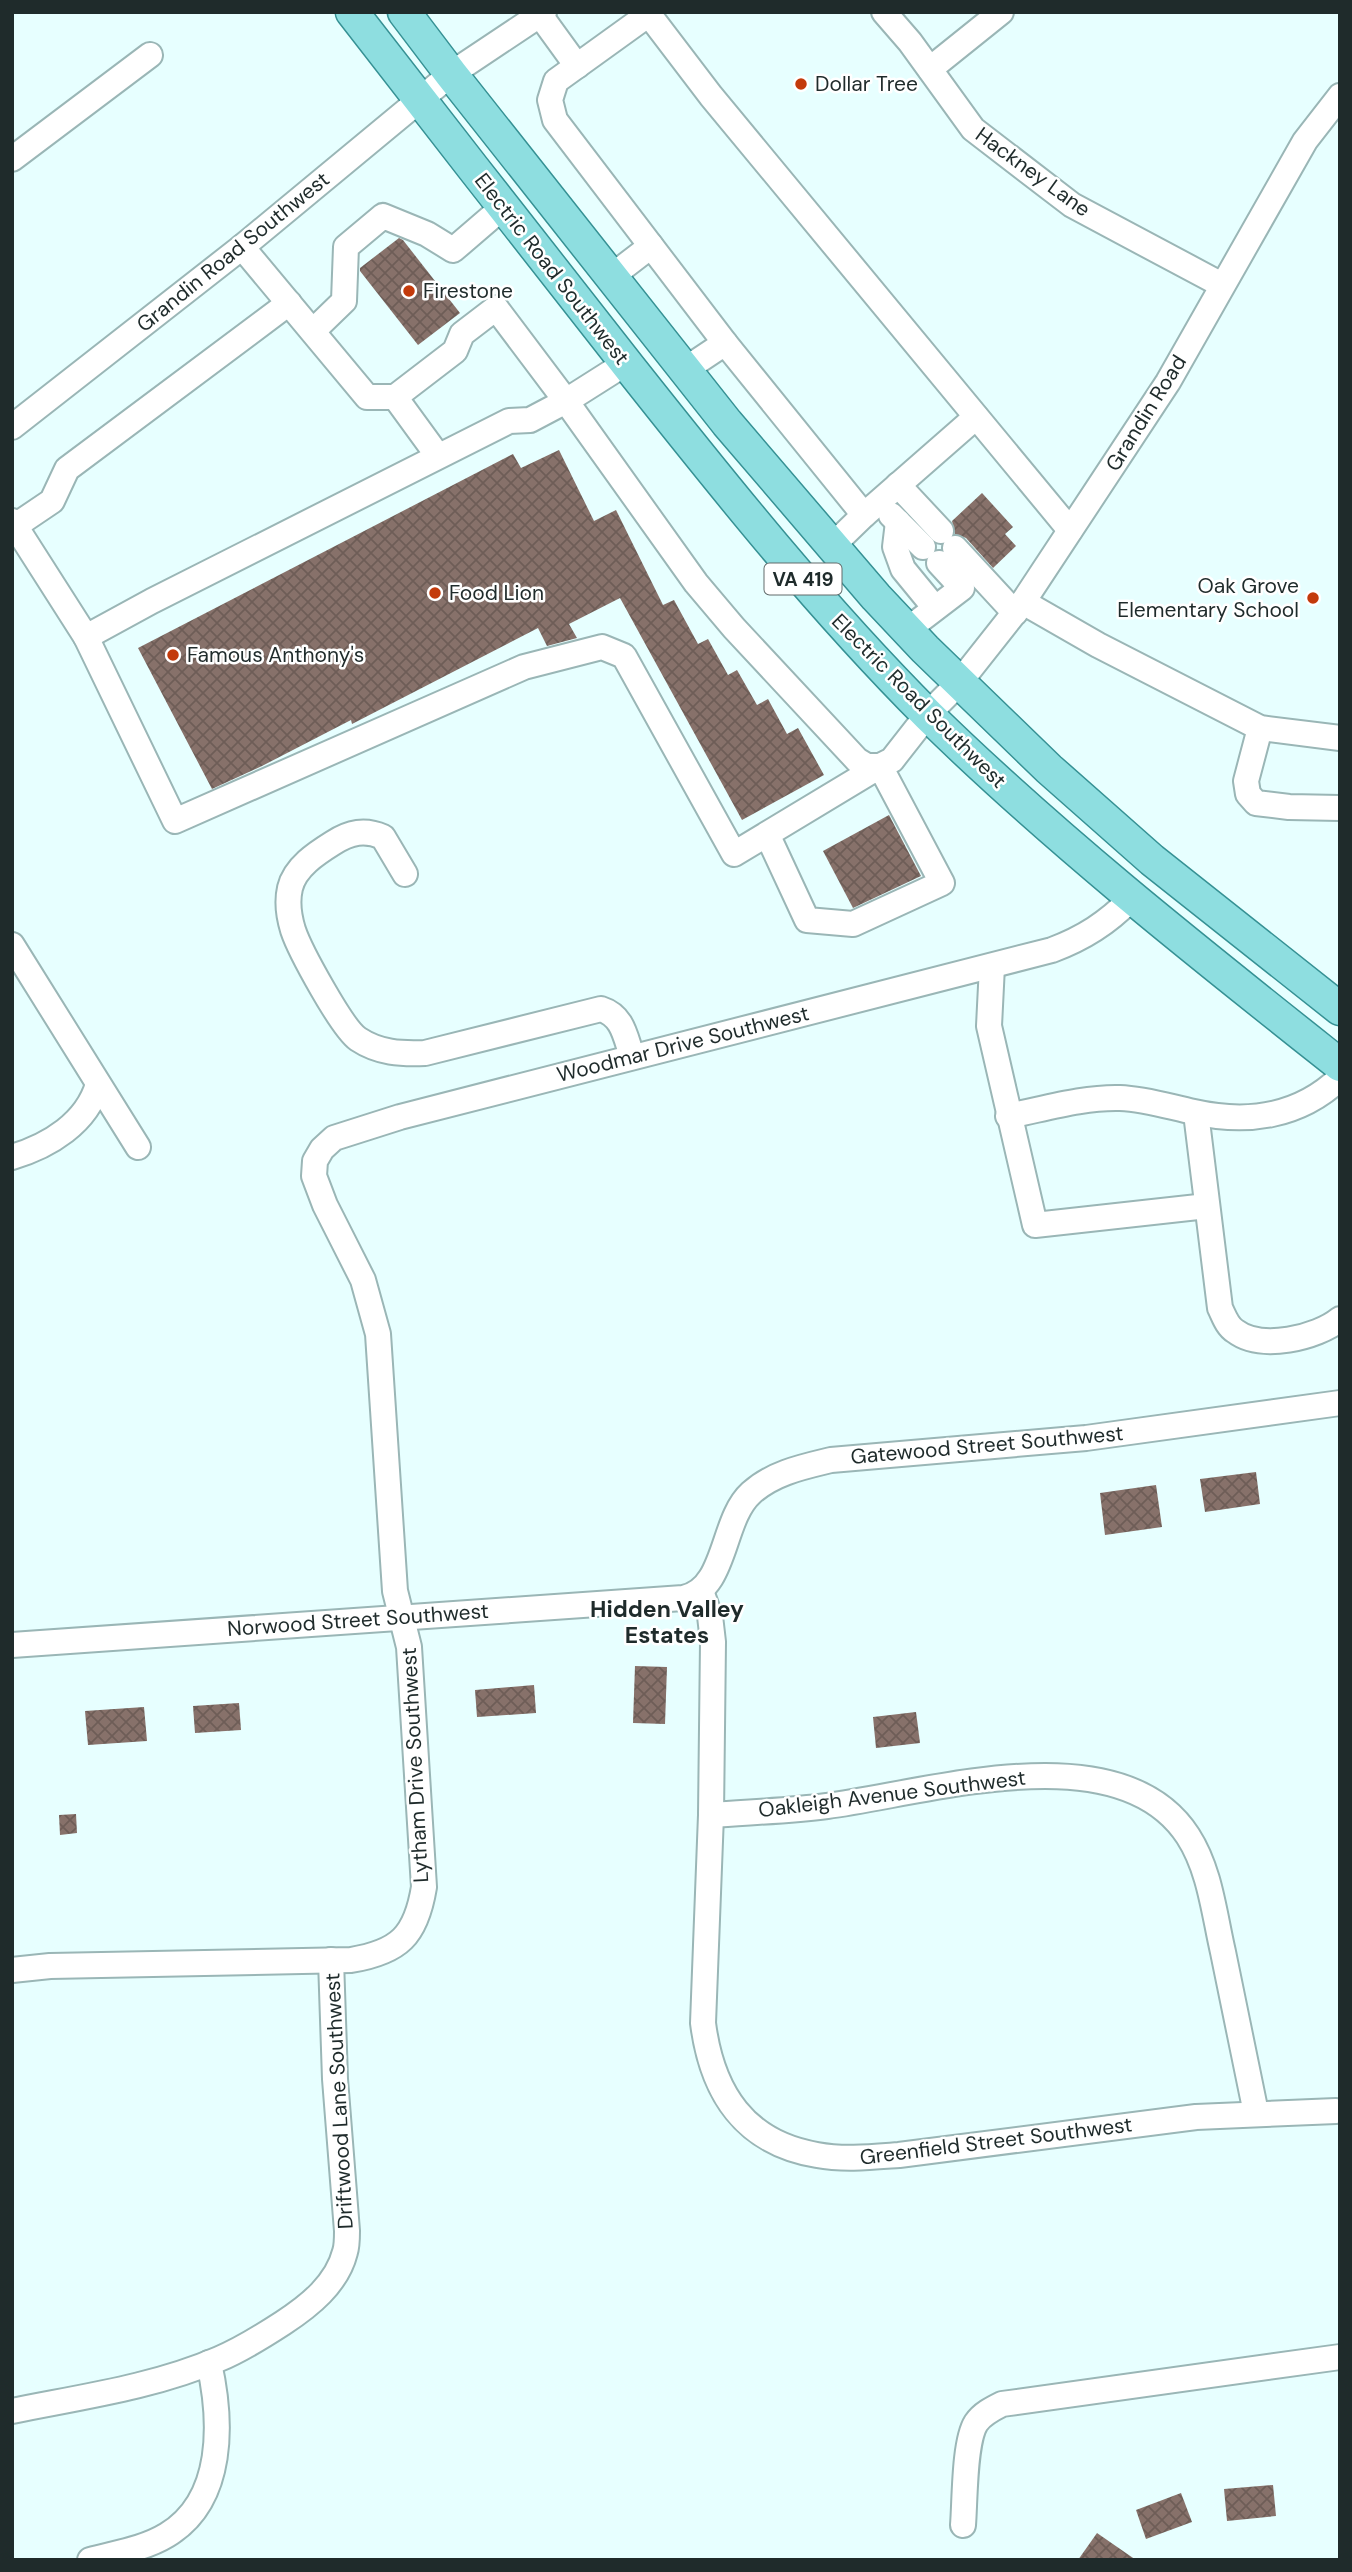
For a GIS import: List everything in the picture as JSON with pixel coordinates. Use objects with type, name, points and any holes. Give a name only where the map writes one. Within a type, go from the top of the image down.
[{"type":"main road","name":"Electric Road Southwest","points":[[352,12],[699,456],[827,608],[928,714],[1026,807],[1131,899],[1340,1065]]},
{"type":"main road","name":"Electric Road Southwest","points":[[404,12],[727,423],[831,547],[907,630],[1049,769],[1152,860],[1340,1009]]},
{"type":"street","name":"Hackney Lane","points":[[884,12],[930,69],[973,129],[1072,205],[1222,285]]},
{"type":"street","points":[[930,69],[1001,12]]},
{"type":"street","name":"Grandin Road Southwest","points":[[12,427],[242,247],[451,74],[542,13]]},
{"type":"street","points":[[542,13],[577,66]]},
{"type":"street","points":[[939,547],[871,509],[725,343],[555,120],[550,100],[556,81],[648,13],[711,96],[1070,530]]},
{"type":"street","points":[[12,159],[150,55]]},
{"type":"street","name":"Grandin Road","points":[[86,637],[175,821],[524,667],[602,647],[624,656],[734,854],[892,760],[928,714],[959,683],[1019,607],[1168,382],[1305,141],[1340,96]]},
{"type":"street","points":[[313,331],[344,301],[346,247],[383,216],[427,234],[453,250],[503,207]]},
{"type":"street","points":[[612,275],[651,246]]},
{"type":"street","points":[[242,247],[367,397],[395,397],[455,351],[462,334],[496,308],[670,548],[734,628],[857,760],[867,766],[880,766],[942,883],[853,924],[807,920],[767,834]]},
{"type":"street","points":[[289,303],[67,469],[52,501],[14,523],[86,637],[509,421],[530,420],[626,363]]},
{"type":"street","points":[[686,369],[725,343]]},
{"type":"street","points":[[395,397],[438,456]]},
{"type":"street","points":[[831,547],[976,417]]},
{"type":"street","points":[[898,485],[939,547],[971,580],[1019,607],[1260,728],[1340,738]]},
{"type":"street","points":[[898,522],[895,547],[903,569],[935,608]]},
{"type":"street","points":[[907,630],[971,580]]},
{"type":"street","points":[[1260,728],[1246,781],[1248,794],[1256,803],[1340,808]]},
{"type":"street","points":[[405,874],[383,837],[362,832],[347,834],[318,852],[301,867],[290,887],[289,909],[293,931],[335,1012],[350,1033],[360,1041],[383,1051],[400,1054],[425,1053],[601,1009],[611,1012],[620,1020],[632,1056]]},
{"type":"street","name":"Woodmar Drive Southwest","points":[[343,1240],[314,1176],[315,1161],[322,1149],[334,1138],[400,1116],[1052,950],[1081,940],[1107,922],[1131,899]]},
{"type":"street","points":[[12,946],[138,1147]]},
{"type":"street","points":[[992,965],[989,1026],[1035,1225],[1207,1206]]},
{"type":"street","points":[[1008,1116],[1091,1099],[1120,1098],[1228,1118],[1258,1118],[1283,1113],[1308,1102],[1340,1079]]},
{"type":"street","points":[[12,1157],[26,1153],[60,1135],[83,1115],[93,1099],[97,1084]]},
{"type":"street","points":[[1196,1113],[1220,1308],[1226,1322],[1248,1338],[1269,1341],[1311,1336],[1328,1329],[1340,1319]]},
{"type":"street","name":"Lytham Drive Southwest","points":[[12,1970],[50,1966],[351,1960],[387,1951],[403,1940],[420,1909],[424,1887],[419,1783],[409,1647],[394,1591],[378,1334],[363,1280],[343,1240]]},
{"type":"street","name":"Gatewood Street Southwest","points":[[701,1591],[712,1579],[741,1504],[750,1493],[768,1480],[796,1468],[831,1460],[1086,1438],[1340,1403]]},
{"type":"street","name":"Norwood Street Southwest","points":[[12,1645],[683,1598],[701,1591]]},
{"type":"street","name":"Greenfield Street Southwest","points":[[701,1591],[710,1616],[713,1642],[711,1815],[703,2023],[706,2050],[715,2077],[745,2122],[768,2139],[789,2148],[819,2156],[853,2158],[1196,2117],[1336,2110]]},
{"type":"street","name":"Oakleigh Avenue Southwest","points":[[711,1815],[826,1806],[1019,1776],[1087,1779],[1128,1788],[1153,1801],[1175,1818],[1189,1836],[1208,1880],[1256,2113]]},
{"type":"street","name":"Driftwood Lane Southwest","points":[[12,2411],[133,2386],[209,2363],[260,2339],[303,2310],[322,2292],[338,2270],[345,2252],[347,2231],[335,2079],[331,1960]]},
{"type":"street","points":[[963,2525],[970,2437],[976,2422],[988,2411],[1002,2404],[1340,2357]]},
{"type":"street","points":[[90,2560],[145,2545],[167,2535],[186,2520],[196,2507],[205,2491],[214,2461],[218,2429],[216,2396],[209,2363]]},
{"type":"building","name":"Firestone","points":[[399,238],[460,313],[418,345],[360,271],[360,268]]},
{"type":"building","points":[[559,450],[594,521],[616,510],[663,605],[674,600],[698,644],[708,639],[728,675],[737,670],[757,705],[768,699],[787,734],[798,728],[824,775],[742,820],[620,598],[569,624],[577,638],[547,646],[538,628],[352,724],[351,720],[212,789],[138,648],[513,454],[521,468]]},
{"type":"building","points":[[982,493],[1013,527],[1005,534],[1016,546],[993,568],[966,538],[955,534],[952,521]]},
{"type":"building","points":[[889,815],[921,876],[853,908],[823,851]]},
{"type":"building","points":[[1256,1472],[1260,1504],[1205,1512],[1200,1479]]},
{"type":"building","points":[[1156,1485],[1162,1527],[1105,1535],[1100,1493]]},
{"type":"building","points":[[635,1666],[667,1667],[665,1724],[633,1723]]},
{"type":"building","points":[[534,1685],[536,1713],[477,1717],[475,1690]]},
{"type":"building","points":[[239,1703],[241,1730],[195,1733],[193,1706]]},
{"type":"building","points":[[144,1707],[147,1741],[88,1745],[85,1711]]},
{"type":"building","points":[[916,1712],[920,1743],[876,1748],[873,1717]]},
{"type":"building","points":[[76,1814],[77,1833],[60,1835],[59,1815]]},
{"type":"building","points":[[1273,2485],[1276,2516],[1227,2521],[1224,2489]]},
{"type":"building","points":[[1181,2493],[1192,2522],[1146,2539],[1136,2510]]},
{"type":"building","points":[[1097,2533],[1136,2560],[1078,2560]]},
{"type":"place","name":"Dollar Tree","points":[[801,84]]},
{"type":"place","name":"Firestone","points":[[409,291]]},
{"type":"place","name":"Food Lion","points":[[435,593]]},
{"type":"place","name":"Oak Grove Elementary School","points":[[1313,598]]},
{"type":"place","name":"Famous Anthony's","points":[[173,655]]},
{"type":"district","name":"Hidden Valley Estates","points":[[667,1622]]}]
